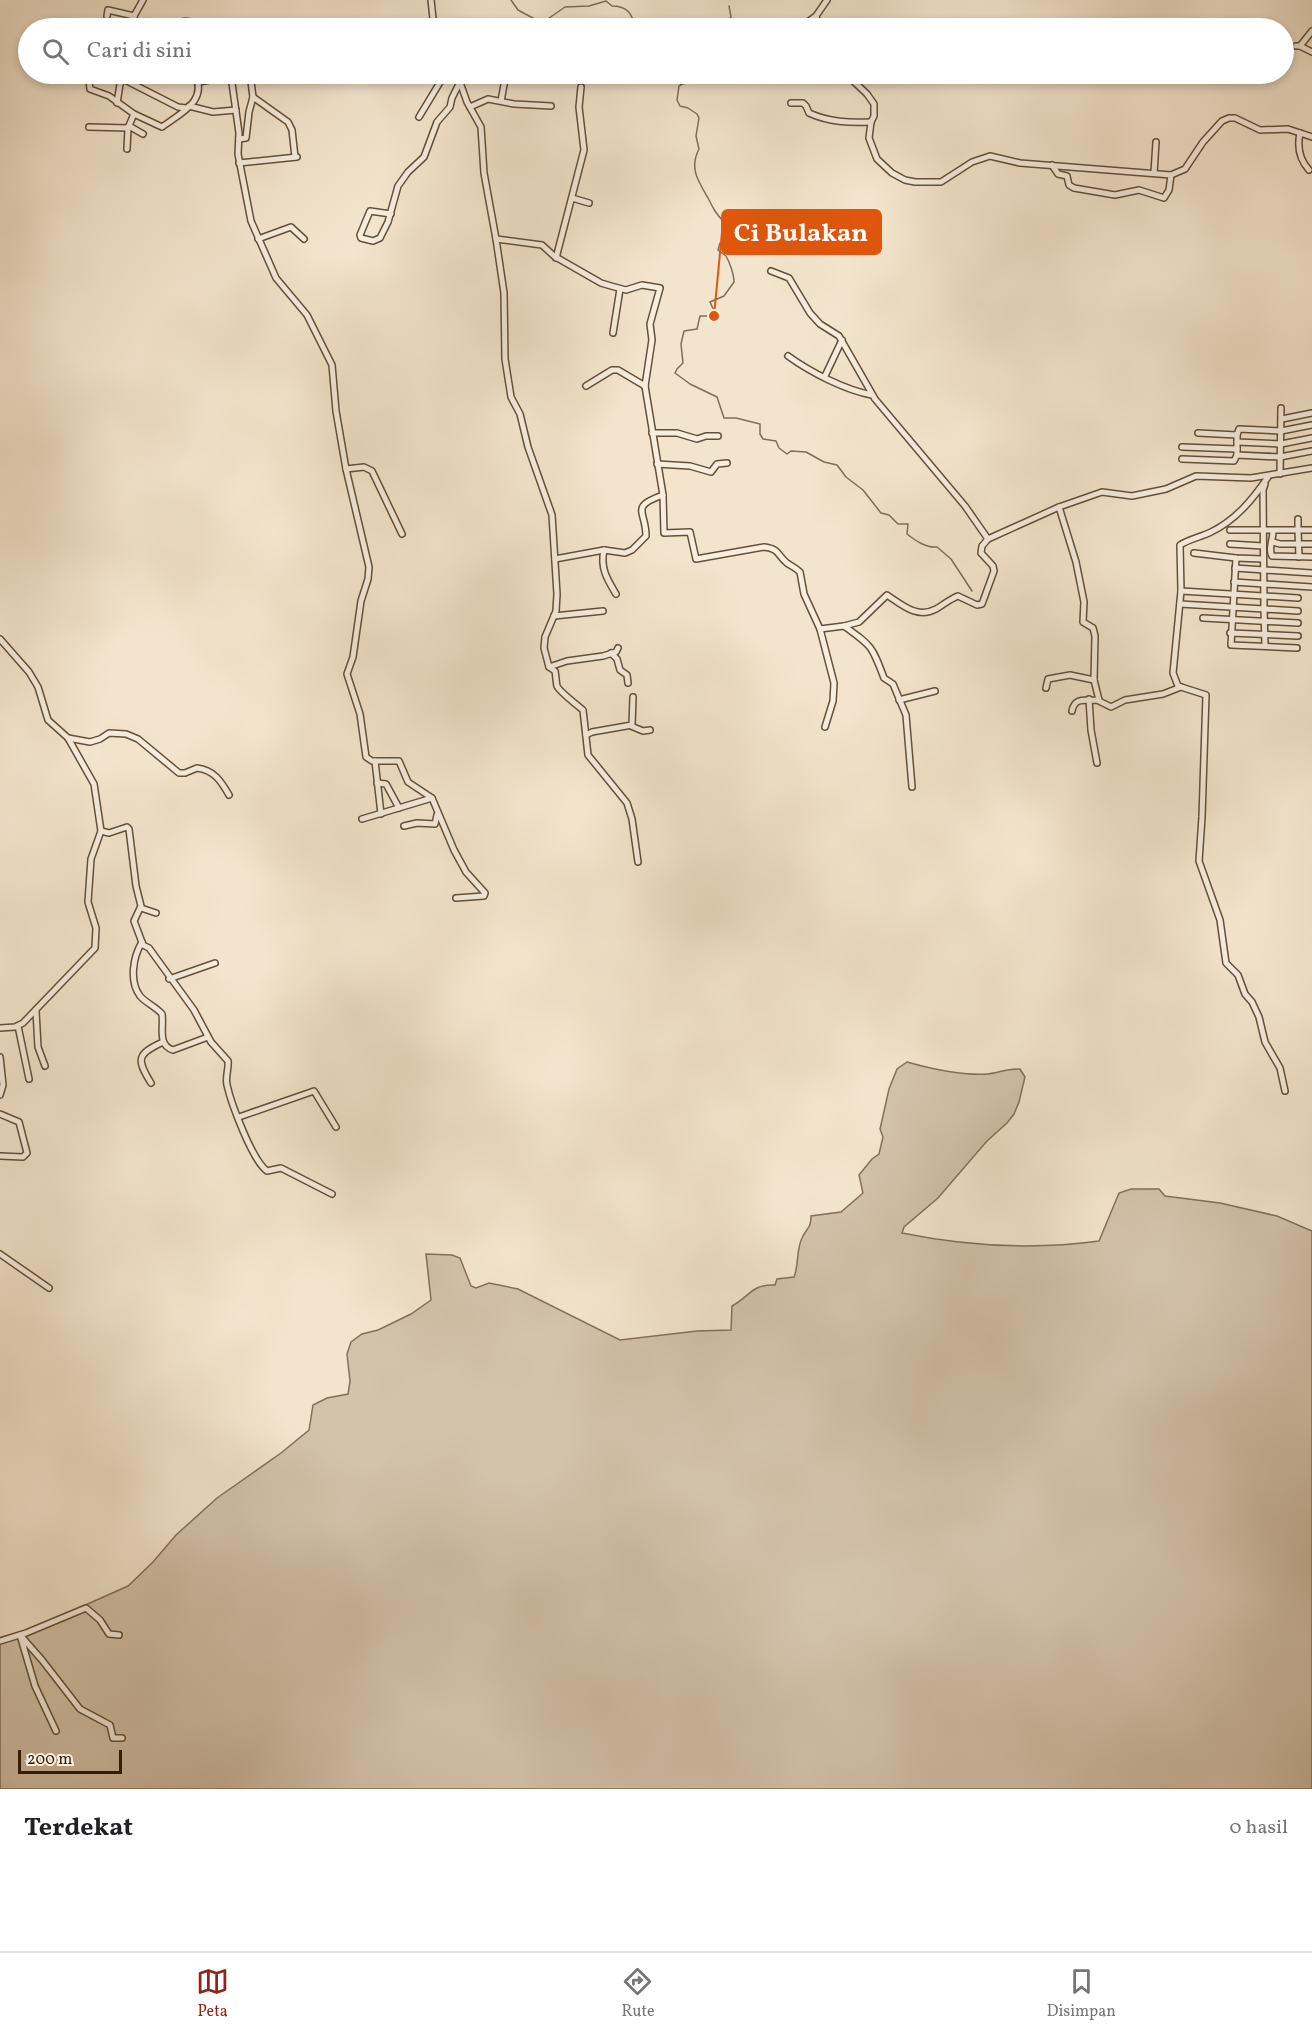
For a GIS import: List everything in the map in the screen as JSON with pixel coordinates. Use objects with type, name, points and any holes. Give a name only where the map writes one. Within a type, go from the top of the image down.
[{"type":"street","points":[[107,16],[108,10],[134,16],[142,0]]},
{"type":"street","points":[[431,0],[433,18]]},
{"type":"street","points":[[813,18],[827,0]]},
{"type":"street","points":[[1312,31],[1298,46],[1312,52]]},
{"type":"street","points":[[89,84],[90,89],[109,96],[134,114],[162,127],[199,96],[199,84]]},
{"type":"street","points":[[117,103],[122,84]]},
{"type":"street","points":[[132,84],[178,107],[213,112],[236,110]]},
{"type":"street","points":[[232,84],[243,189],[258,239],[280,284],[307,315],[332,365],[336,411],[352,503],[369,567],[361,601],[353,657],[347,674],[360,714],[366,757],[369,761],[399,761],[408,782],[432,798],[466,872],[486,893],[483,896],[456,898]]},
{"type":"street","points":[[239,139],[246,138],[253,97],[251,84]]},
{"type":"street","points":[[419,117],[439,84]]},
{"type":"street","points":[[391,214],[370,212],[360,235],[361,238],[379,240],[391,214],[398,186],[423,157],[437,122],[450,107],[459,84]]},
{"type":"street","points":[[461,84],[482,132],[484,173],[504,293],[505,358],[511,397],[520,414],[528,447],[551,509],[557,594],[554,616],[545,637],[544,648],[549,667],[555,671],[556,685],[583,710],[588,755],[622,795],[630,810],[638,862]]},
{"type":"street","points":[[501,102],[504,84]]},
{"type":"street","points":[[856,84],[872,100],[874,113],[869,138],[877,159],[892,173],[915,182],[941,182],[972,162],[990,156],[1020,163],[1050,164],[1086,170],[1124,170],[1171,175],[1185,169],[1203,142],[1222,121],[1229,118],[1235,118],[1260,130],[1288,129],[1312,137]]},
{"type":"street","points":[[556,258],[584,150],[579,107],[581,87]]},
{"type":"street","points":[[239,163],[296,157],[292,130],[288,122],[253,97]]},
{"type":"street","points":[[470,107],[488,99],[551,105]]},
{"type":"street","points":[[791,103],[803,103],[809,113],[830,121],[871,122]]},
{"type":"street","points":[[127,150],[128,127],[134,114]]},
{"type":"street","points":[[89,127],[128,127],[144,134]]},
{"type":"street","points":[[1300,133],[1298,144],[1300,154],[1309,170]]},
{"type":"street","points":[[1154,173],[1156,142]]},
{"type":"street","points":[[1050,164],[1055,167],[1058,174],[1067,176],[1069,185],[1074,188],[1115,195],[1139,190],[1164,198],[1169,190],[1171,175]]},
{"type":"street","points":[[572,198],[589,203]]},
{"type":"street","points":[[258,239],[292,227],[304,239]]},
{"type":"street","points":[[496,239],[542,245],[556,258],[601,283],[620,289],[631,290],[642,285],[658,287],[661,290],[651,320],[652,340],[645,386],[663,495],[664,533],[690,532],[696,559],[764,547],[778,551],[786,562],[800,572],[804,594],[820,629],[834,683],[833,701],[825,727]]},
{"type":"street","points":[[771,271],[789,278],[810,313],[820,324],[839,336],[872,395],[965,506],[988,539]]},
{"type":"street","points":[[613,333],[620,289]]},
{"type":"street","points":[[825,376],[842,340]]},
{"type":"street","points":[[788,356],[825,376],[862,393],[872,395]]},
{"type":"street","points":[[586,386],[612,370],[618,370],[645,386]]},
{"type":"street","points":[[1280,474],[1281,408]]},
{"type":"street","points":[[1282,419],[1312,413]]},
{"type":"street","points":[[1182,459],[1234,460],[1239,429],[1281,431],[1312,425]]},
{"type":"street","points":[[652,433],[677,433],[697,439],[718,436]]},
{"type":"street","points":[[1198,433],[1237,435]]},
{"type":"street","points":[[1237,449],[1312,438]]},
{"type":"street","points":[[1182,447],[1237,449],[1280,457],[1312,451]]},
{"type":"street","points":[[657,464],[690,466],[711,472],[718,463],[727,463]]},
{"type":"street","points":[[346,469],[364,467],[372,471],[402,534]]},
{"type":"street","points":[[820,629],[859,622],[886,595],[910,610],[920,613],[931,611],[958,596],[974,604],[982,604],[994,571],[993,566],[981,553],[982,546],[988,539],[1059,507],[1102,492],[1127,496],[1152,492],[1196,476],[1268,477],[1312,468]]},
{"type":"street","points":[[1265,646],[1262,531],[1263,490],[1268,477]]},
{"type":"street","points":[[1268,477],[1234,517],[1212,532],[1180,545],[1181,591],[1173,673],[1176,684],[1206,693],[1199,861],[1221,920],[1226,963],[1238,975],[1245,994],[1252,1002],[1259,1017],[1265,1042],[1281,1071],[1286,1091]]},
{"type":"street","points":[[555,559],[604,550],[625,553],[632,550],[646,534],[642,512],[644,504],[648,500],[663,495]]},
{"type":"street","points":[[1059,507],[1076,562],[1083,602],[1083,622],[1095,631],[1094,680],[1098,701]]},
{"type":"street","points":[[1298,519],[1299,557]]},
{"type":"street","points":[[1230,530],[1312,530]]},
{"type":"street","points":[[1273,531],[1273,542],[1270,548],[1272,556],[1312,556]]},
{"type":"street","points":[[1273,542],[1312,544]]},
{"type":"street","points":[[1230,544],[1263,546]]},
{"type":"street","points":[[604,550],[601,563],[603,572],[616,594]]},
{"type":"street","points":[[1194,553],[1263,559]]},
{"type":"street","points":[[1236,558],[1231,645],[1297,648]]},
{"type":"street","points":[[1235,568],[1312,573]]},
{"type":"street","points":[[1234,582],[1312,586]]},
{"type":"street","points":[[1181,591],[1298,598]]},
{"type":"street","points":[[1180,604],[1298,611]]},
{"type":"street","points":[[554,616],[603,611]]},
{"type":"street","points":[[1203,618],[1298,623]]},
{"type":"street","points":[[844,626],[872,648],[886,681],[892,682],[906,715],[912,787]]},
{"type":"street","points":[[1230,633],[1298,636]]},
{"type":"street","points":[[0,639],[29,672],[38,687],[48,720],[68,738],[93,780],[100,831],[90,859],[88,902],[96,928],[95,948],[23,1023],[18,1026],[0,1028]]},
{"type":"street","points":[[549,667],[603,656],[616,652],[618,648]]},
{"type":"street","points":[[611,653],[618,659],[620,670],[627,675],[628,683]]},
{"type":"street","points":[[1046,688],[1047,680],[1052,677],[1070,675],[1094,680]]},
{"type":"street","points":[[1072,711],[1077,701],[1089,699],[1111,707],[1125,700],[1163,694],[1181,687]]},
{"type":"street","points":[[899,700],[935,691]]},
{"type":"street","points":[[631,726],[633,697]]},
{"type":"street","points":[[1089,699],[1091,730],[1097,763]]},
{"type":"street","points":[[586,735],[591,732],[631,726],[643,731],[650,730]]},
{"type":"street","points":[[68,738],[90,741],[100,739],[109,733],[132,735],[179,773],[197,768],[218,777],[229,795]]},
{"type":"street","points":[[375,761],[381,814]]},
{"type":"street","points":[[378,783],[385,783],[399,808]]},
{"type":"street","points":[[362,819],[432,798]]},
{"type":"street","points":[[404,826],[417,823],[435,824],[438,813]]},
{"type":"street","points":[[100,831],[109,833],[127,827],[129,829],[141,908],[134,921],[143,945],[149,948],[194,1010],[215,1048],[228,1061],[227,1085],[246,1138],[263,1168],[270,1172],[282,1168],[332,1194]]},
{"type":"street","points":[[141,908],[156,913]]},
{"type":"street","points":[[142,942],[134,958],[135,984],[141,998],[162,1014],[163,1042],[168,1049],[173,1050],[208,1037]]},
{"type":"street","points":[[170,979],[215,963]]},
{"type":"street","points":[[36,1011],[38,1047],[45,1066]]},
{"type":"street","points":[[18,1026],[29,1079]]},
{"type":"street","points":[[151,1083],[141,1067],[142,1056],[148,1049],[163,1042]]},
{"type":"street","points":[[0,1057],[3,1085],[0,1095]]},
{"type":"street","points":[[239,1117],[314,1091],[336,1127]]},
{"type":"street","points":[[0,1114],[19,1122],[27,1153],[23,1157],[0,1156]]},
{"type":"street","points":[[0,1254],[49,1288]]},
{"type":"street","points":[[0,1641],[86,1608],[100,1620],[109,1634],[119,1635]]},
{"type":"street","points":[[20,1635],[35,1686],[56,1731]]},
{"type":"street","points":[[20,1635],[80,1709],[110,1725],[113,1738],[122,1738]]},
{"type":"shaded area","points":[[907,1062],[968,1074],[988,1074],[1020,1069],[1025,1077],[1019,1102],[1007,1123],[987,1141],[938,1198],[904,1227],[902,1233],[975,1244],[1025,1246],[1099,1241],[1119,1193],[1131,1189],[1159,1189],[1165,1196],[1220,1203],[1277,1216],[1312,1231],[1312,1789],[0,1789],[0,1643],[128,1586],[176,1535],[217,1498],[281,1453],[309,1430],[313,1405],[327,1398],[348,1394],[350,1381],[347,1354],[351,1342],[362,1334],[378,1330],[411,1314],[431,1300],[426,1254],[452,1255],[460,1258],[471,1286],[476,1288],[489,1283],[518,1289],[620,1340],[697,1331],[731,1330],[732,1306],[761,1286],[775,1285],[777,1279],[794,1277],[800,1243],[809,1226],[811,1216],[841,1212],[863,1193],[859,1175],[879,1154],[883,1137],[880,1129],[889,1089],[897,1069]]},
{"type":"waterway","points":[[511,0],[518,10],[533,18]]},
{"type":"waterway","points":[[549,18],[565,7],[589,6],[606,1],[612,6],[622,7],[632,18]]},
{"type":"waterway","points":[[729,6],[730,18]]},
{"type":"waterway","points":[[683,84],[679,86],[677,100],[680,106],[688,108],[699,118],[696,136],[699,149],[695,162],[696,174],[713,208],[724,222],[724,242],[720,243],[718,250],[726,256],[734,282],[724,296],[710,302],[714,316],[700,316],[697,329],[684,331],[681,344],[683,363],[675,373],[690,384],[717,397],[724,418],[736,418],[760,424],[760,434],[763,439],[776,441],[779,448],[787,454],[791,451],[806,452],[824,462],[837,465],[846,477],[863,490],[881,513],[889,515],[898,524],[908,524],[907,534],[925,545],[937,547],[951,559],[972,591]]},
{"type":"place","name":"Ci Bulakan","points":[[714,316]]}]
